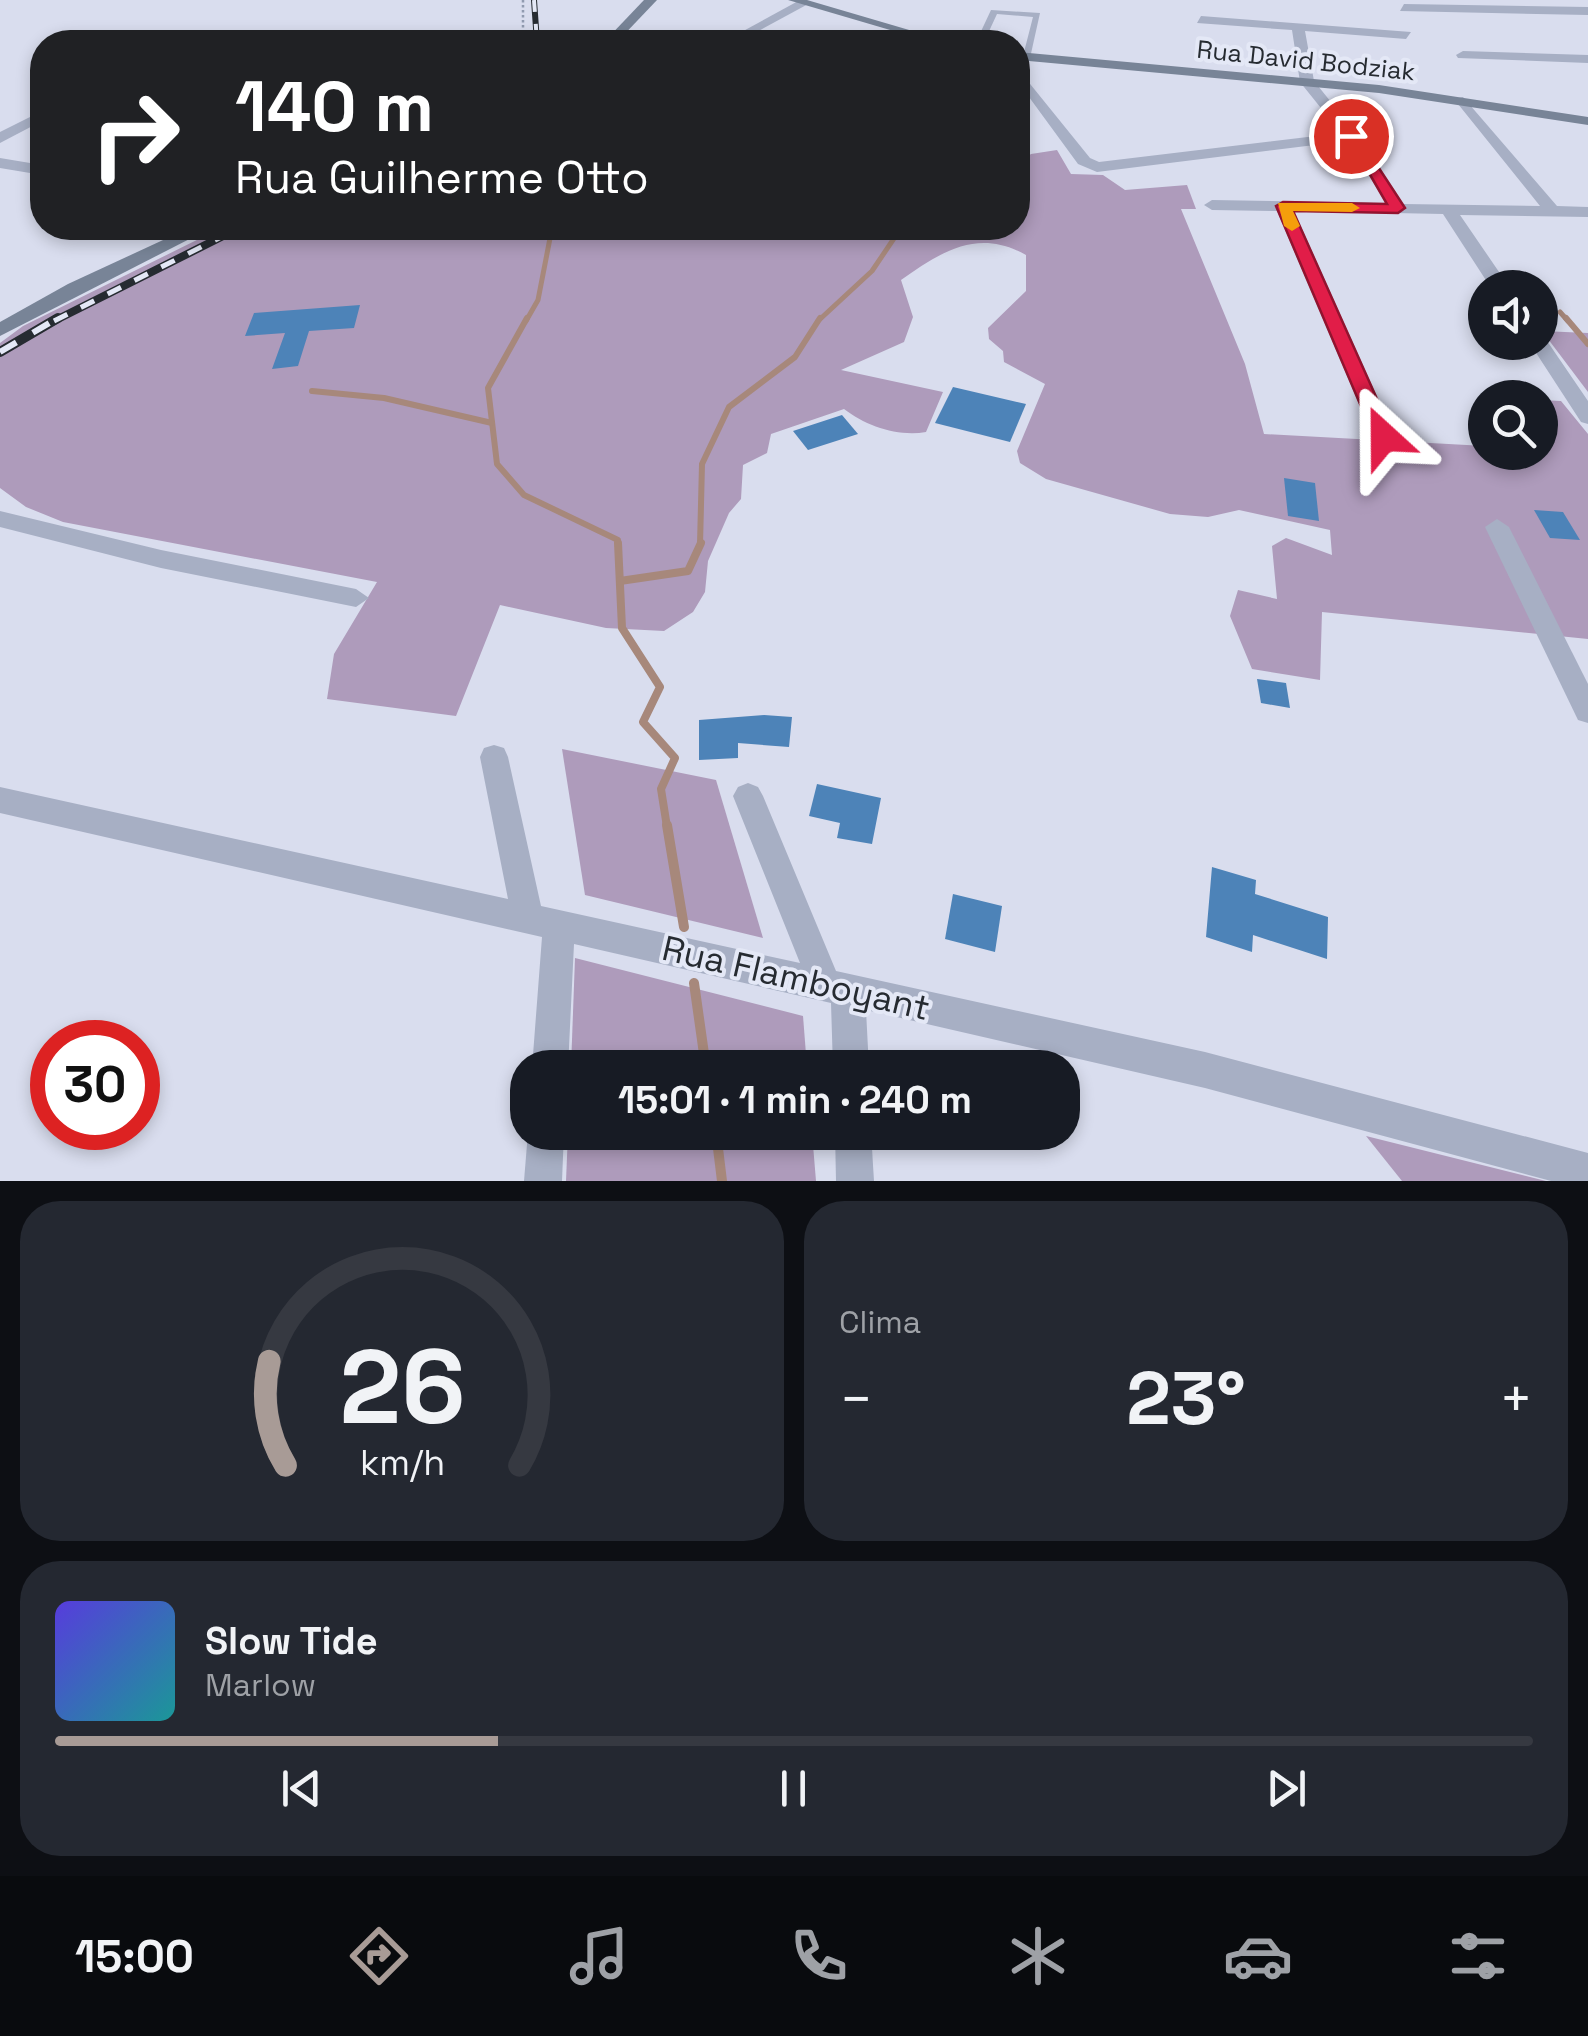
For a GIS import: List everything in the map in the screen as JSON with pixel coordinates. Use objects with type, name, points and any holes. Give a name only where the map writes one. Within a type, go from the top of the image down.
[{"type":"street","points":[[622,30],[651,0]]},
{"type":"street","points":[[750,30],[799,2],[885,30]]},
{"type":"street","points":[[1404,8],[1588,11]]},
{"type":"street","points":[[1562,10],[1588,27]]},
{"type":"street","points":[[1201,20],[1406,35]]},
{"type":"street","points":[[1298,27],[1307,82],[1351,136],[1398,208]]},
{"type":"street","points":[[1462,55],[1588,59]]},
{"type":"street","name":"Rua David Bodziak","points":[[1030,57],[1307,82],[1588,121]]},
{"type":"street","points":[[1030,89],[1084,160],[1096,167],[1351,136]]},
{"type":"street","points":[[1463,101],[1553,212]]},
{"type":"street","points":[[0,138],[30,122]]},
{"type":"street","points":[[0,163],[30,168]]},
{"type":"street","points":[[1212,205],[1588,212]]},
{"type":"street","points":[[1283,206],[1384,437]]},
{"type":"street","points":[[1450,210],[1490,270]]},
{"type":"street","points":[[0,330],[74,288],[176,240]]},
{"type":"street","points":[[1550,360],[1588,417]]},
{"type":"street","points":[[0,519],[161,559],[356,598]]},
{"type":"street","points":[[1497,527],[1588,712]]},
{"type":"street","points":[[494,757],[544,922],[549,1050]]},
{"type":"street","points":[[748,796],[836,987],[848,1050]]},
{"type":"street","name":"Rua Flamboyant","points":[[0,800],[1256,1082],[1588,1172]]},
{"type":"street","points":[[544,1181],[545,1150]]},
{"type":"street","points":[[855,1150],[856,1181]]},
{"type":"lane","points":[[986,30],[994,12],[1037,15],[1030,34]]},
{"type":"path","points":[[523,30],[524,0]]},
{"type":"shaded area","points":[[1057,150],[1071,174],[1103,175],[1125,190],[1187,185],[1196,209],[1181,209],[1245,364],[1264,434],[1468,445],[1468,470],[1558,470],[1558,401],[1561,401],[1588,434],[1588,639],[1322,612],[1320,680],[1252,669],[1230,616],[1238,590],[1277,599],[1272,546],[1286,538],[1332,555],[1330,530],[1239,510],[1208,517],[1170,514],[1046,479],[1020,463],[1017,451],[1045,384],[1004,362],[1003,351],[989,339],[988,328],[1026,291],[1026,255],[992,243],[976,243],[946,252],[901,280],[913,317],[904,342],[841,370],[943,392],[926,432],[883,429],[844,409],[771,434],[767,453],[743,465],[741,499],[729,513],[708,561],[705,592],[693,612],[664,631],[606,628],[500,605],[456,716],[327,699],[334,654],[377,582],[63,522],[26,507],[0,488],[0,343],[23,326],[197,240],[1030,240],[1030,155]]},
{"type":"shaded area","points":[[1558,332],[1588,333],[1588,392],[1558,352]]},
{"type":"shaded area","points":[[562,749],[716,780],[763,938],[585,895]]},
{"type":"shaded area","points":[[575,958],[803,1016],[806,1050],[572,1050]]},
{"type":"shaded area","points":[[1366,1136],[1546,1181],[1402,1181]]},
{"type":"shaded area","points":[[567,1150],[813,1150],[816,1181],[566,1181]]},
{"type":"building","points":[[360,305],[354,328],[309,331],[298,366],[272,369],[285,333],[245,336],[254,313]]},
{"type":"building","points":[[953,387],[1026,404],[1010,442],[935,423]]},
{"type":"building","points":[[842,415],[858,434],[808,450],[793,431]]},
{"type":"building","points":[[1284,478],[1315,483],[1319,521],[1288,516]]},
{"type":"building","points":[[1534,510],[1563,512],[1580,540],[1550,538]]},
{"type":"building","points":[[1257,679],[1286,683],[1290,708],[1261,703]]},
{"type":"building","points":[[792,717],[789,747],[738,743],[738,758],[699,760],[699,720]]},
{"type":"building","points":[[817,784],[881,798],[872,844],[837,838],[840,823],[809,816]]},
{"type":"building","points":[[1212,867],[1256,880],[1255,894],[1328,917],[1327,959],[1253,935],[1252,952],[1206,937]]},
{"type":"building","points":[[953,894],[1002,906],[995,952],[945,939]]},
{"type":"waterway","points":[[526,321],[538,300],[550,240]]},
{"type":"waterway","points":[[818,321],[872,271],[893,240]]},
{"type":"waterway","points":[[1560,312],[1568,321]]},
{"type":"waterway","points":[[527,318],[488,388],[497,464],[524,495],[618,543]]},
{"type":"waterway","points":[[1566,318],[1588,344]]},
{"type":"waterway","points":[[700,545],[702,464],[729,407],[795,357],[818,321]]},
{"type":"waterway","points":[[312,391],[384,398],[492,423]]},
{"type":"waterway","points":[[618,543],[622,628],[660,687],[643,722],[675,758],[661,789],[667,827]]},
{"type":"waterway","points":[[620,581],[688,571],[701,543]]},
{"type":"waterway","points":[[667,825],[684,927]]},
{"type":"waterway","points":[[694,983],[703,1050]]},
{"type":"waterway","points":[[718,1150],[722,1181]]},
{"type":"railway","points":[[534,0],[536,30]]},
{"type":"railway","points":[[54,321],[215,240]]},
{"type":"railway","points":[[0,352],[58,318]]},
{"type":"slow traffic","points":[[1292,226],[1283,206],[1352,208]]},
{"type":"route","points":[[1351,136],[1398,208],[1283,206],[1384,437]]}]
